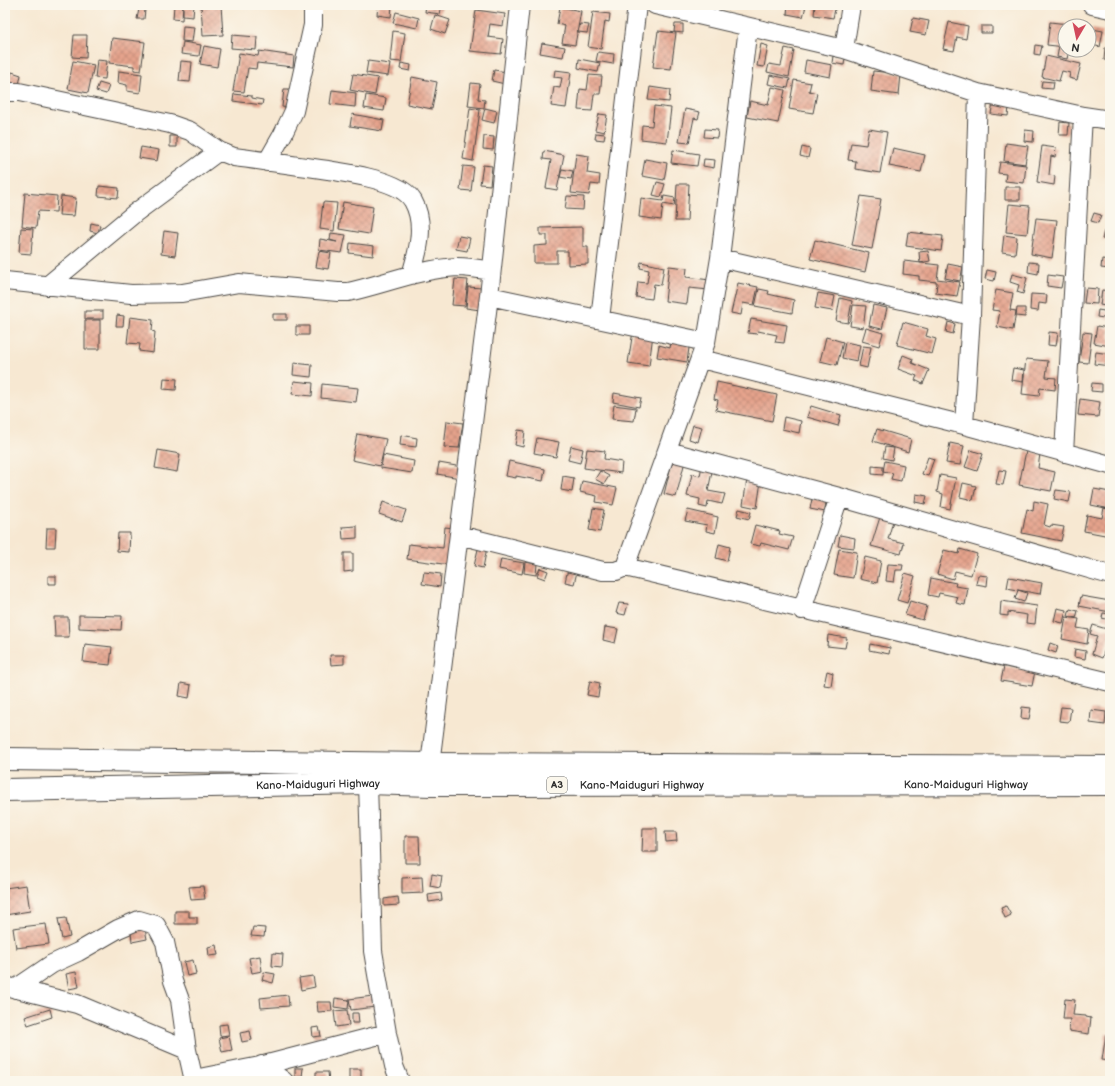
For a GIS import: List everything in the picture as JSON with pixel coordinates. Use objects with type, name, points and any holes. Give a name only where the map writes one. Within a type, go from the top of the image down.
[{"type":"highway","name":"Kano-Maiduguri Highway","points":[[5,760],[430,775],[1110,784]]},
{"type":"highway","name":"Kano-Maiduguri Highway","points":[[5,790],[368,784],[430,775],[1110,767]]},
{"type":"street","points":[[267,162],[283,134],[294,110],[313,25],[313,5]]},
{"type":"street","points":[[430,775],[489,296],[520,5]]},
{"type":"street","points":[[600,319],[637,5]]},
{"type":"street","points":[[656,5],[844,49],[978,93],[1083,116],[1110,120]]},
{"type":"street","points":[[844,49],[851,5]]},
{"type":"street","points":[[1092,5],[1110,10]]},
{"type":"street","points":[[625,567],[704,350],[720,258],[748,27]]},
{"type":"street","points":[[5,92],[19,92],[170,124],[190,132],[219,151],[234,157],[354,174],[394,186],[405,192],[413,201],[418,214],[420,232],[419,250],[411,275]]},
{"type":"street","points":[[964,425],[971,316],[978,93]]},
{"type":"street","points":[[1064,453],[1083,116]]},
{"type":"street","points":[[47,286],[134,213],[219,151]]},
{"type":"street","points":[[720,258],[971,316]]},
{"type":"street","points":[[5,281],[131,294],[182,293],[239,283],[348,292],[411,275],[457,267],[491,271]]},
{"type":"street","points":[[489,296],[600,319],[964,425],[1110,465]]},
{"type":"street","points":[[668,451],[839,497],[1110,575]]},
{"type":"street","points":[[802,610],[839,497]]},
{"type":"street","points":[[459,535],[603,571],[616,571],[625,567],[1110,682]]},
{"type":"street","points":[[368,784],[373,951],[387,1033],[394,1066],[400,1081]]},
{"type":"street","points":[[10,988],[118,929],[139,920],[156,925],[164,942],[173,981],[180,1000],[186,1050],[194,1080],[262,1065],[387,1033]]},
{"type":"street","points":[[10,988],[77,1004],[186,1050]]},
{"type":"street","points":[[262,1065],[284,1081]]},
{"type":"building","points":[[174,5],[183,5],[182,20],[173,19]]},
{"type":"building","points":[[183,5],[194,5],[193,17],[183,16]]},
{"type":"building","points":[[201,5],[221,5],[223,35],[203,36]]},
{"type":"building","points":[[378,5],[392,5],[391,17],[377,15]]},
{"type":"building","points":[[426,5],[442,5],[440,14],[425,12]]},
{"type":"building","points":[[788,5],[806,6],[803,17],[787,14]]},
{"type":"building","points":[[815,5],[836,5],[833,18],[814,15]]},
{"type":"building","points":[[560,7],[581,11],[575,45],[562,43],[565,26],[557,24]]},
{"type":"building","points":[[139,9],[145,10],[144,19],[137,19]]},
{"type":"building","points":[[476,10],[505,14],[503,26],[490,24],[488,37],[503,39],[501,54],[470,51]]},
{"type":"building","points":[[396,12],[419,18],[417,28],[393,23]]},
{"type":"building","points":[[593,12],[610,14],[609,22],[605,21],[601,49],[588,47]]},
{"type":"building","points":[[435,15],[450,20],[445,34],[431,29]]},
{"type":"building","points":[[913,18],[929,21],[926,35],[910,32]]},
{"type":"building","points":[[949,22],[968,26],[966,39],[957,37],[954,51],[943,49]]},
{"type":"building","points":[[1050,22],[1057,23],[1057,46],[1047,45]]},
{"type":"building","points":[[580,24],[589,25],[587,33],[578,32]]},
{"type":"building","points":[[675,24],[683,24],[683,33],[674,32]]},
{"type":"building","points":[[183,26],[194,27],[192,42],[182,41]]},
{"type":"building","points":[[981,26],[992,26],[992,33],[981,33]]},
{"type":"building","points":[[1097,30],[1103,31],[1100,47],[1097,46]]},
{"type":"building","points":[[393,31],[405,33],[401,62],[390,61]]},
{"type":"building","points":[[658,31],[676,33],[671,69],[653,67]]},
{"type":"building","points":[[74,35],[87,35],[86,58],[72,57]]},
{"type":"building","points":[[232,35],[257,37],[256,50],[231,48]]},
{"type":"building","points":[[112,38],[145,42],[141,71],[134,70],[134,66],[109,63]]},
{"type":"building","points":[[183,42],[201,45],[199,56],[181,54]]},
{"type":"building","points":[[542,43],[565,47],[563,57],[540,53]]},
{"type":"building","points":[[761,44],[768,46],[764,67],[757,66]]},
{"type":"building","points":[[1035,45],[1042,46],[1040,55],[1034,54]]},
{"type":"building","points":[[204,46],[220,49],[217,67],[200,64]]},
{"type":"building","points":[[785,48],[794,50],[789,77],[767,72],[769,64],[781,66]]},
{"type":"building","points":[[1105,48],[1110,49],[1110,61],[1104,60]]},
{"type":"building","points":[[259,51],[294,56],[293,67],[257,63],[256,69],[248,68],[244,92],[233,91],[239,53],[258,56]]},
{"type":"building","points":[[598,52],[614,54],[613,64],[596,61]]},
{"type":"building","points":[[833,56],[845,58],[844,65],[832,63]]},
{"type":"building","points":[[1046,56],[1081,64],[1077,80],[1069,78],[1070,73],[1062,71],[1059,81],[1042,77]]},
{"type":"building","points":[[579,59],[600,63],[598,72],[578,68]]},
{"type":"building","points":[[97,60],[107,61],[105,79],[95,78]]},
{"type":"building","points":[[806,60],[832,65],[830,77],[804,72]]},
{"type":"building","points":[[73,61],[94,65],[88,93],[68,89]]},
{"type":"building","points":[[181,61],[192,62],[190,82],[179,81]]},
{"type":"building","points":[[368,61],[390,64],[388,76],[366,73]]},
{"type":"building","points":[[401,63],[411,65],[410,71],[400,69]]},
{"type":"building","points":[[494,70],[507,72],[505,84],[492,81]]},
{"type":"building","points":[[555,70],[571,72],[566,108],[551,106],[554,87],[560,88],[562,78],[554,77]]},
{"type":"building","points":[[119,71],[142,74],[140,93],[127,91],[127,85],[118,83]]},
{"type":"building","points":[[873,71],[901,74],[899,95],[871,91]]},
{"type":"building","points":[[12,72],[21,75],[19,85],[9,82]]},
{"type":"building","points":[[353,74],[378,78],[375,95],[350,90]]},
{"type":"building","points":[[589,75],[602,76],[600,94],[594,94],[592,111],[578,110],[580,89],[587,90]]},
{"type":"building","points":[[770,75],[790,79],[788,88],[768,84]]},
{"type":"building","points":[[412,77],[437,82],[432,109],[407,104]]},
{"type":"building","points":[[794,80],[811,83],[809,91],[817,93],[813,113],[789,109]]},
{"type":"building","points":[[1042,81],[1054,82],[1053,89],[1041,88]]},
{"type":"building","points":[[99,83],[109,86],[106,94],[96,91]]},
{"type":"building","points":[[471,83],[480,84],[478,99],[485,100],[484,108],[468,106]]},
{"type":"building","points":[[650,87],[670,90],[669,102],[648,100]]},
{"type":"building","points":[[772,87],[785,90],[778,123],[747,117],[750,101],[768,105]]},
{"type":"building","points":[[284,89],[291,89],[289,108],[282,107]]},
{"type":"building","points":[[332,90],[356,93],[355,107],[330,104]]},
{"type":"building","points":[[234,94],[252,96],[252,98],[263,100],[262,105],[233,101]]},
{"type":"building","points":[[366,95],[386,98],[384,111],[364,108]]},
{"type":"building","points":[[994,96],[1010,98],[1008,116],[991,114]]},
{"type":"building","points":[[654,106],[671,108],[667,142],[641,139],[642,125],[652,126]]},
{"type":"building","points":[[470,108],[480,110],[473,161],[463,159]]},
{"type":"building","points":[[485,108],[497,111],[494,123],[482,120]]},
{"type":"building","points":[[685,109],[700,112],[698,119],[694,118],[689,143],[679,142]]},
{"type":"building","points":[[352,114],[384,120],[382,131],[350,126]]},
{"type":"building","points":[[599,114],[607,115],[604,132],[595,130]]},
{"type":"building","points":[[1060,122],[1069,123],[1068,135],[1059,135]]},
{"type":"building","points":[[705,129],[718,130],[717,138],[704,137]]},
{"type":"building","points":[[869,129],[887,132],[880,173],[855,169],[856,161],[848,160],[851,143],[866,145]]},
{"type":"building","points":[[1025,130],[1034,131],[1033,142],[1024,141]]},
{"type":"building","points":[[596,133],[605,134],[604,140],[595,139]]},
{"type":"building","points":[[170,136],[177,136],[177,147],[170,147]]},
{"type":"building","points":[[484,136],[494,137],[493,150],[483,149]]},
{"type":"building","points":[[1006,143],[1028,146],[1025,164],[1004,161]]},
{"type":"building","points":[[1042,146],[1056,148],[1055,157],[1051,156],[1049,175],[1055,176],[1054,185],[1037,182]]},
{"type":"building","points":[[141,147],[159,150],[157,161],[139,158]]},
{"type":"building","points":[[802,147],[810,149],[808,158],[800,156]]},
{"type":"building","points":[[893,148],[925,155],[921,172],[889,166]]},
{"type":"building","points":[[673,150],[699,154],[697,166],[671,163]]},
{"type":"building","points":[[544,151],[564,155],[557,190],[546,188],[551,160],[543,159]]},
{"type":"building","points":[[576,154],[589,156],[587,173],[600,175],[599,185],[591,184],[589,195],[571,193]]},
{"type":"building","points":[[645,159],[667,163],[664,180],[642,176]]},
{"type":"building","points":[[704,159],[715,160],[714,168],[703,166]]},
{"type":"building","points":[[1000,162],[1026,165],[1024,183],[1005,181],[1006,174],[998,173]]},
{"type":"building","points":[[483,165],[492,166],[490,185],[480,184]]},
{"type":"building","points":[[463,166],[474,167],[471,191],[460,190]]},
{"type":"building","points":[[562,169],[573,171],[571,179],[560,177]]},
{"type":"building","points":[[657,182],[665,184],[661,197],[653,195]]},
{"type":"building","points":[[677,184],[689,184],[687,221],[675,221]]},
{"type":"building","points":[[99,186],[119,188],[118,198],[98,196]]},
{"type":"building","points":[[1005,187],[1020,187],[1020,200],[1005,200]]},
{"type":"building","points":[[25,193],[57,196],[56,212],[38,211],[36,228],[22,226]]},
{"type":"building","points":[[61,196],[76,198],[74,216],[59,215]]},
{"type":"building","points":[[567,196],[584,197],[583,210],[565,209]]},
{"type":"building","points":[[664,196],[675,198],[674,206],[663,204],[661,220],[639,217],[641,198],[663,201]]},
{"type":"building","points":[[861,196],[881,199],[872,249],[852,245]]},
{"type":"building","points":[[323,202],[337,203],[334,231],[320,229]]},
{"type":"building","points":[[343,202],[373,207],[369,234],[339,229]]},
{"type":"building","points":[[1009,204],[1030,206],[1027,234],[1006,232]]},
{"type":"building","points":[[1094,213],[1101,215],[1098,223],[1091,221]]},
{"type":"building","points":[[1036,218],[1057,220],[1052,258],[1031,254]]},
{"type":"building","points":[[91,223],[100,225],[98,233],[90,231]]},
{"type":"building","points":[[583,227],[583,247],[588,247],[588,264],[568,265],[568,251],[557,251],[557,263],[534,263],[534,246],[547,245],[547,235],[540,235],[540,228]]},
{"type":"building","points":[[21,228],[33,229],[31,254],[19,253]]},
{"type":"building","points":[[164,231],[178,233],[175,256],[161,254]]},
{"type":"building","points":[[1104,231],[1110,232],[1110,240],[1102,239]]},
{"type":"building","points":[[908,232],[943,236],[941,251],[906,246]]},
{"type":"building","points":[[331,233],[346,235],[342,253],[319,250],[320,239],[337,242],[330,240]]},
{"type":"building","points":[[1004,235],[1017,237],[1015,254],[1002,252]]},
{"type":"building","points":[[459,236],[470,238],[467,251],[456,249]]},
{"type":"building","points":[[815,240],[869,253],[865,272],[810,259]]},
{"type":"building","points":[[350,243],[374,246],[373,256],[349,253]]},
{"type":"building","points":[[319,251],[331,253],[328,269],[316,267]]},
{"type":"building","points":[[928,251],[930,261],[920,263],[919,252]]},
{"type":"building","points":[[1109,256],[1110,269],[1101,268],[1102,259],[1109,260]]},
{"type":"building","points":[[904,261],[939,265],[937,279],[960,282],[957,296],[936,293],[937,282],[919,280],[919,276],[903,274]]},
{"type":"building","points":[[641,262],[664,267],[661,285],[654,284],[652,299],[636,297],[638,282],[647,283],[649,270],[640,268]]},
{"type":"building","points":[[1029,262],[1039,263],[1038,274],[1028,272]]},
{"type":"building","points":[[948,264],[963,267],[960,281],[945,278]]},
{"type":"building","points":[[669,266],[687,268],[686,277],[710,280],[709,290],[689,288],[687,304],[665,301]]},
{"type":"building","points":[[987,270],[996,272],[994,281],[985,279]]},
{"type":"building","points":[[1012,274],[1027,278],[1023,294],[1017,292],[1019,285],[1010,282]]},
{"type":"building","points":[[1048,275],[1063,277],[1061,288],[1047,286]]},
{"type":"building","points":[[455,279],[468,280],[465,306],[452,305]]},
{"type":"building","points":[[738,283],[758,287],[754,305],[743,303],[741,315],[731,313]]},
{"type":"building","points":[[468,287],[482,288],[480,310],[466,308]]},
{"type":"building","points":[[1086,288],[1098,289],[1097,304],[1084,303]]},
{"type":"building","points":[[759,289],[769,291],[768,294],[794,300],[792,313],[755,306]]},
{"type":"building","points":[[996,290],[1013,293],[1010,310],[1016,311],[1013,330],[997,327],[1000,311],[992,310]]},
{"type":"building","points":[[1102,290],[1110,291],[1110,307],[1100,305]]},
{"type":"building","points":[[818,293],[835,296],[832,311],[815,308]]},
{"type":"building","points":[[1031,294],[1047,295],[1046,304],[1039,303],[1038,311],[1030,310]]},
{"type":"building","points":[[840,298],[852,301],[848,323],[836,321]]},
{"type":"building","points":[[853,305],[866,306],[863,328],[850,326]]},
{"type":"building","points":[[873,305],[887,308],[882,329],[869,326]]},
{"type":"building","points":[[1017,308],[1025,308],[1025,317],[1016,316]]},
{"type":"building","points":[[1098,310],[1110,312],[1110,319],[1097,317]]},
{"type":"building","points":[[85,311],[103,311],[103,319],[85,319]]},
{"type":"building","points":[[273,314],[287,314],[287,320],[273,320]]},
{"type":"building","points":[[117,315],[124,316],[123,326],[116,326]]},
{"type":"building","points":[[130,317],[153,320],[152,331],[155,332],[153,353],[139,351],[140,344],[127,343]]},
{"type":"building","points":[[751,319],[787,325],[784,343],[775,342],[777,335],[758,331],[757,334],[748,333]]},
{"type":"building","points":[[85,320],[100,320],[100,349],[85,349]]},
{"type":"building","points":[[903,322],[928,329],[926,336],[936,339],[932,354],[897,345]]},
{"type":"building","points":[[948,322],[955,324],[953,334],[946,332]]},
{"type":"building","points":[[1109,322],[1110,346],[1094,343],[1097,326],[1108,328]]},
{"type":"building","points":[[296,326],[309,326],[309,335],[296,335]]},
{"type":"building","points":[[866,328],[883,333],[879,346],[862,341]]},
{"type":"building","points":[[633,331],[653,334],[649,366],[628,363]]},
{"type":"building","points":[[1049,332],[1058,333],[1056,346],[1048,345]]},
{"type":"building","points":[[1083,332],[1092,333],[1088,363],[1079,362]]},
{"type":"building","points":[[826,337],[843,342],[837,365],[820,361]]},
{"type":"building","points":[[672,338],[690,341],[687,362],[657,357],[659,345],[670,348]]},
{"type":"building","points":[[845,342],[860,345],[857,361],[842,358]]},
{"type":"building","points":[[863,346],[871,347],[867,368],[859,366]]},
{"type":"building","points":[[1096,352],[1110,354],[1110,366],[1094,364]]},
{"type":"building","points":[[903,355],[913,359],[912,363],[929,370],[923,384],[915,380],[917,376],[898,369]]},
{"type":"building","points":[[1026,359],[1048,361],[1046,377],[1056,378],[1055,390],[1040,388],[1039,396],[1022,394]]},
{"type":"building","points":[[294,363],[312,365],[311,377],[293,375]]},
{"type":"building","points":[[1013,368],[1024,370],[1023,382],[1011,380]]},
{"type":"building","points":[[164,378],[177,379],[176,390],[163,389]]},
{"type":"building","points":[[294,381],[313,383],[312,396],[292,394]]},
{"type":"building","points":[[717,382],[777,395],[772,421],[716,410],[718,400],[714,399]]},
{"type":"building","points":[[1092,383],[1102,384],[1102,392],[1091,391]]},
{"type":"building","points":[[322,384],[358,388],[356,402],[321,398]]},
{"type":"building","points":[[614,393],[641,398],[639,407],[613,402]]},
{"type":"building","points":[[1080,399],[1100,402],[1098,417],[1078,415]]},
{"type":"building","points":[[614,405],[636,408],[634,421],[612,419]]},
{"type":"building","points":[[811,406],[841,415],[838,426],[807,417]]},
{"type":"building","points":[[784,417],[801,421],[799,433],[782,429]]},
{"type":"building","points":[[447,421],[463,423],[459,448],[444,447]]},
{"type":"building","points":[[693,425],[702,427],[698,442],[689,439]]},
{"type":"building","points":[[877,429],[911,439],[908,452],[873,441]]},
{"type":"building","points":[[518,430],[525,431],[523,447],[515,445]]},
{"type":"building","points":[[357,434],[386,439],[380,466],[352,460]]},
{"type":"building","points":[[401,435],[417,438],[416,447],[400,445]]},
{"type":"building","points":[[537,438],[559,442],[556,457],[534,453]]},
{"type":"building","points":[[950,443],[964,446],[960,465],[946,463]]},
{"type":"building","points":[[571,446],[583,449],[580,463],[568,460]]},
{"type":"building","points":[[885,447],[894,448],[892,460],[883,458]]},
{"type":"building","points":[[587,449],[605,451],[604,459],[622,462],[621,473],[584,468]]},
{"type":"building","points":[[158,450],[180,454],[177,472],[155,468]]},
{"type":"building","points":[[971,450],[983,454],[977,471],[965,467]]},
{"type":"building","points":[[1026,451],[1040,454],[1038,468],[1055,472],[1051,491],[1019,485]]},
{"type":"building","points":[[383,455],[414,461],[412,473],[381,468]]},
{"type":"building","points":[[928,457],[934,459],[928,476],[922,474]]},
{"type":"building","points":[[673,458],[685,461],[676,497],[664,494]]},
{"type":"building","points":[[509,461],[545,469],[543,481],[516,476],[516,478],[506,476]]},
{"type":"building","points":[[885,461],[904,465],[901,481],[891,479],[893,473],[883,471]]},
{"type":"building","points":[[439,463],[462,467],[460,478],[437,474]]},
{"type":"building","points":[[702,465],[713,467],[708,491],[725,494],[722,504],[708,501],[707,508],[699,506],[700,499],[687,496],[692,474],[700,476]]},
{"type":"building","points":[[872,466],[883,467],[883,475],[872,474]]},
{"type":"building","points":[[999,470],[1006,471],[1003,485],[996,484]]},
{"type":"building","points":[[600,471],[609,476],[604,484],[595,479]]},
{"type":"building","points":[[940,475],[956,478],[950,509],[941,507],[943,494],[937,492]]},
{"type":"building","points":[[563,476],[574,478],[572,492],[561,490]]},
{"type":"building","points":[[747,479],[761,481],[757,508],[743,505]]},
{"type":"building","points":[[582,481],[617,488],[613,505],[596,502],[597,496],[580,492]]},
{"type":"building","points":[[963,483],[976,486],[973,500],[960,497]]},
{"type":"building","points":[[1094,489],[1110,492],[1110,509],[1091,505]]},
{"type":"building","points":[[1056,490],[1071,492],[1069,502],[1054,499]]},
{"type":"building","points":[[916,494],[927,496],[925,504],[915,502]]},
{"type":"building","points":[[812,499],[826,501],[825,512],[810,509]]},
{"type":"building","points":[[1034,501],[1048,504],[1044,525],[1050,527],[1051,525],[1064,527],[1061,541],[1022,533],[1027,509],[1033,511]]},
{"type":"building","points":[[383,502],[406,510],[402,522],[379,514]]},
{"type":"building","points":[[593,508],[604,510],[600,532],[589,530]]},
{"type":"building","points":[[1104,508],[1110,510],[1110,536],[1084,531],[1087,515],[1102,518]]},
{"type":"building","points":[[739,509],[751,512],[749,519],[737,516]]},
{"type":"building","points":[[688,510],[718,517],[715,533],[706,531],[707,525],[685,521]]},
{"type":"building","points":[[880,517],[893,521],[888,539],[904,543],[901,554],[871,546]]},
{"type":"building","points":[[755,525],[780,531],[779,534],[793,537],[789,550],[761,543],[760,546],[750,544]]},
{"type":"building","points":[[357,526],[357,538],[343,539],[342,527]]},
{"type":"building","points":[[445,527],[454,528],[450,565],[407,559],[409,544],[443,548]]},
{"type":"building","points":[[47,528],[56,528],[55,547],[46,547]]},
{"type":"building","points":[[118,533],[130,533],[129,552],[117,551]]},
{"type":"building","points":[[840,535],[855,538],[854,548],[838,546]]},
{"type":"building","points":[[719,544],[730,547],[727,561],[716,558]]},
{"type":"building","points":[[479,545],[487,547],[483,568],[474,566]]},
{"type":"building","points":[[839,549],[857,552],[853,578],[834,575]]},
{"type":"building","points":[[960,549],[977,554],[971,575],[955,571],[953,579],[937,574],[944,550],[959,554]]},
{"type":"building","points":[[344,553],[353,553],[353,571],[344,572]]},
{"type":"building","points":[[865,557],[881,561],[877,583],[860,579]]},
{"type":"building","points":[[501,559],[524,563],[522,574],[499,569]]},
{"type":"building","points":[[525,562],[537,564],[536,575],[524,573]]},
{"type":"building","points":[[888,564],[903,565],[902,570],[896,570],[894,582],[886,581]]},
{"type":"building","points":[[540,568],[548,571],[545,579],[537,576]]},
{"type":"building","points":[[568,569],[577,572],[574,584],[565,582]]},
{"type":"building","points":[[424,572],[441,574],[440,587],[422,584]]},
{"type":"building","points":[[905,573],[915,576],[907,603],[897,600]]},
{"type":"building","points":[[978,575],[988,576],[987,586],[976,584]]},
{"type":"building","points":[[48,576],[56,576],[56,584],[48,584]]},
{"type":"building","points":[[1009,577],[1042,583],[1040,594],[1007,588]]},
{"type":"building","points":[[931,578],[956,583],[955,586],[968,588],[965,605],[956,603],[958,597],[939,593],[938,597],[928,595]]},
{"type":"building","points":[[1018,590],[1027,593],[1024,602],[1015,599]]},
{"type":"building","points":[[1081,596],[1110,601],[1110,612],[1079,606]]},
{"type":"building","points":[[910,601],[927,606],[923,620],[905,615]]},
{"type":"building","points":[[1001,601],[1037,606],[1035,624],[1026,623],[1027,615],[1008,612],[1008,616],[1000,615]]},
{"type":"building","points":[[619,603],[628,604],[625,615],[616,613]]},
{"type":"building","points":[[1057,608],[1066,610],[1063,623],[1054,621]]},
{"type":"building","points":[[1070,609],[1078,611],[1076,618],[1068,616]]},
{"type":"building","points":[[1103,613],[1110,614],[1110,620],[1102,618]]},
{"type":"building","points":[[79,615],[122,616],[121,630],[79,628]]},
{"type":"building","points":[[54,617],[68,617],[69,637],[55,637]]},
{"type":"building","points":[[1066,617],[1079,619],[1077,628],[1089,630],[1087,644],[1062,639]]},
{"type":"building","points":[[1093,625],[1110,630],[1102,658],[1092,654],[1097,636],[1090,634]]},
{"type":"building","points":[[605,627],[618,629],[615,643],[603,640]]},
{"type":"building","points":[[828,635],[847,638],[845,648],[827,646]]},
{"type":"building","points":[[1050,643],[1058,646],[1056,653],[1048,650]]},
{"type":"building","points":[[85,644],[112,647],[110,665],[83,662]]},
{"type":"building","points":[[870,644],[890,648],[889,654],[869,650]]},
{"type":"building","points":[[1075,649],[1086,651],[1085,659],[1074,657]]},
{"type":"building","points":[[330,655],[344,655],[344,664],[331,665]]},
{"type":"building","points":[[1004,666],[1035,671],[1032,686],[1001,681]]},
{"type":"building","points":[[827,671],[833,673],[831,686],[824,685]]},
{"type":"building","points":[[590,681],[600,683],[598,697],[587,695]]},
{"type":"building","points":[[181,683],[191,685],[189,698],[179,696]]},
{"type":"building","points":[[1022,707],[1031,708],[1029,719],[1021,718]]},
{"type":"building","points":[[1061,707],[1071,708],[1069,722],[1059,721]]},
{"type":"building","points":[[1091,710],[1106,712],[1105,725],[1090,723]]},
{"type":"building","points":[[643,828],[657,828],[657,852],[642,852]]},
{"type":"building","points":[[665,832],[676,832],[677,841],[666,842]]},
{"type":"building","points":[[405,836],[419,836],[420,863],[405,863]]},
{"type":"building","points":[[432,874],[442,876],[440,888],[430,886]]},
{"type":"building","points":[[422,877],[423,893],[402,894],[402,878]]},
{"type":"building","points":[[26,885],[30,911],[5,915],[5,888]]},
{"type":"building","points":[[203,886],[205,899],[191,900],[189,887]]},
{"type":"building","points":[[441,893],[442,900],[429,902],[428,895]]},
{"type":"building","points":[[398,897],[399,905],[384,906],[384,899]]},
{"type":"building","points":[[1006,906],[1011,915],[1005,918],[1001,908]]},
{"type":"building","points":[[175,911],[189,911],[189,917],[197,917],[197,924],[175,924]]},
{"type":"building","points":[[66,918],[70,937],[62,939],[58,919]]},
{"type":"building","points":[[46,924],[49,944],[16,948],[13,928]]},
{"type":"building","points":[[253,927],[265,928],[264,937],[251,936]]},
{"type":"building","points":[[145,929],[147,939],[132,942],[131,932]]},
{"type":"building","points":[[216,945],[218,955],[209,956],[208,947]]},
{"type":"building","points":[[273,953],[283,954],[282,967],[272,966]]},
{"type":"building","points":[[260,956],[262,971],[252,973],[249,958]]},
{"type":"building","points":[[193,960],[196,974],[187,976],[184,962]]},
{"type":"building","points":[[76,972],[79,987],[69,989],[66,974]]},
{"type":"building","points":[[264,972],[275,974],[273,983],[262,980]]},
{"type":"building","points":[[313,976],[315,987],[301,990],[299,978]]},
{"type":"building","points":[[288,995],[289,1006],[261,1008],[260,998]]},
{"type":"building","points":[[373,996],[375,1007],[351,1010],[349,999]]},
{"type":"building","points":[[335,998],[349,1000],[348,1009],[334,1007]]},
{"type":"building","points":[[1065,999],[1075,1000],[1073,1015],[1091,1018],[1089,1034],[1069,1031],[1070,1019],[1063,1019]]},
{"type":"building","points":[[317,1002],[331,1002],[332,1011],[318,1012]]},
{"type":"building","points":[[50,1009],[52,1017],[28,1025],[25,1017]]},
{"type":"building","points":[[347,1010],[349,1025],[336,1027],[334,1011]]},
{"type":"building","points":[[352,1013],[358,1013],[359,1023],[352,1023]]},
{"type":"building","points":[[227,1024],[229,1035],[220,1036],[219,1025]]},
{"type":"building","points":[[319,1027],[321,1036],[313,1037],[312,1028]]},
{"type":"building","points":[[250,1031],[252,1040],[242,1042],[240,1033]]},
{"type":"building","points":[[1106,1034],[1110,1034],[1110,1061],[1102,1060]]},
{"type":"building","points":[[229,1036],[232,1050],[222,1052],[219,1038]]},
{"type":"building","points":[[295,1068],[303,1068],[302,1077],[295,1077]]},
{"type":"building","points":[[349,1069],[361,1069],[361,1081],[349,1081]]},
{"type":"building","points":[[316,1072],[328,1072],[329,1081],[316,1081]]}]
